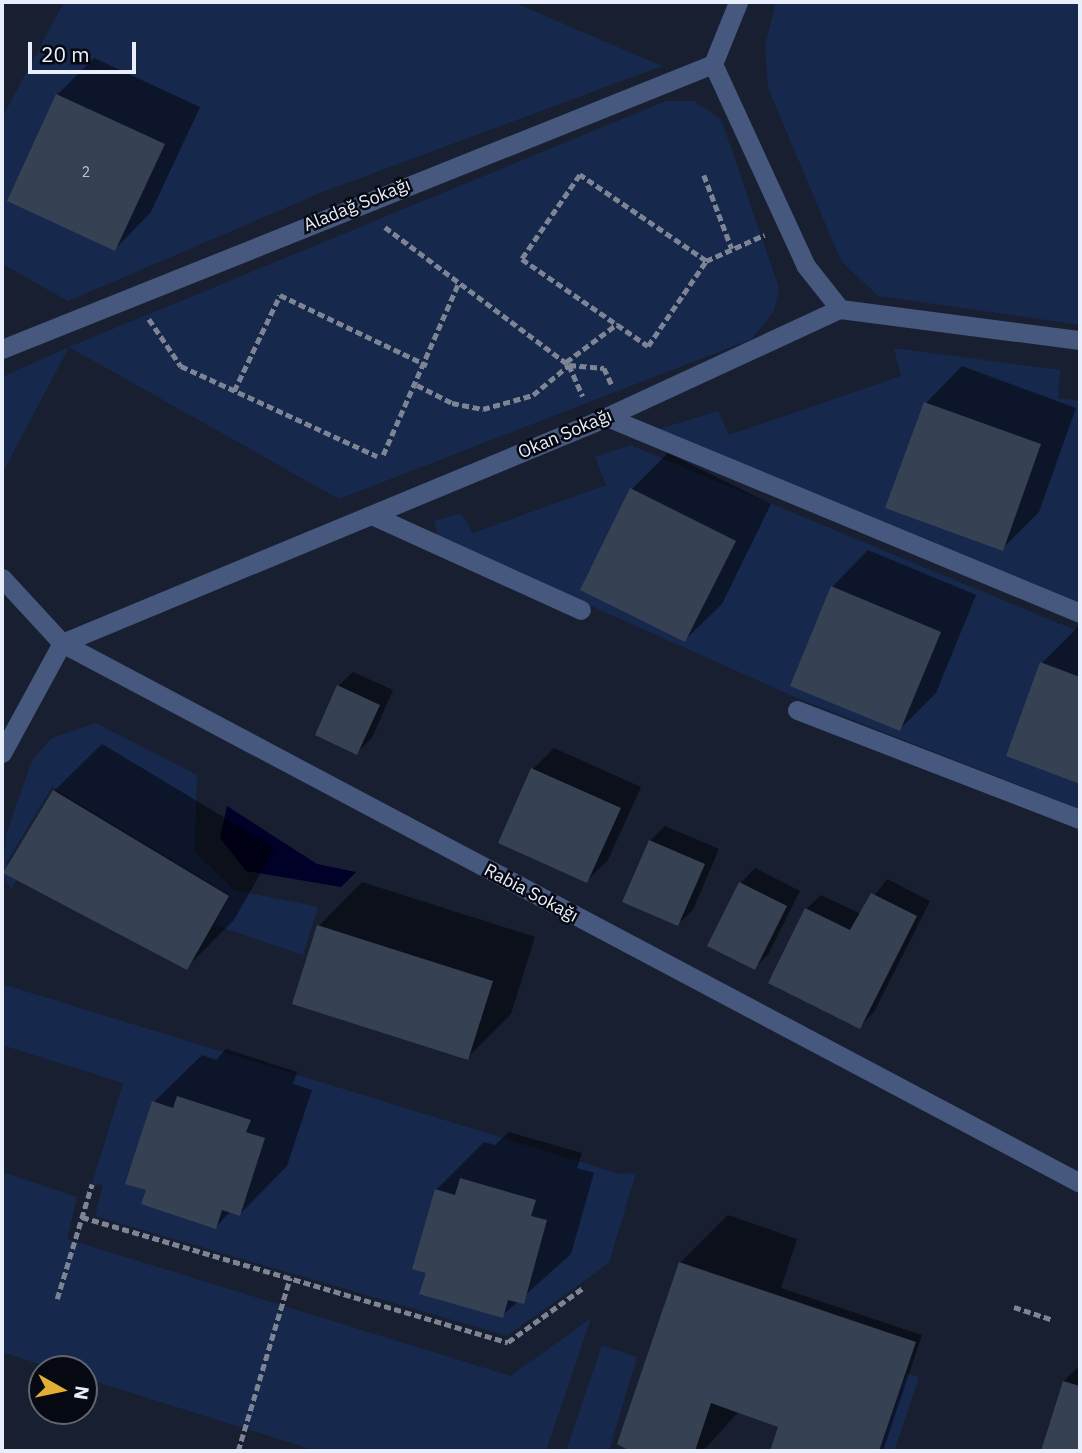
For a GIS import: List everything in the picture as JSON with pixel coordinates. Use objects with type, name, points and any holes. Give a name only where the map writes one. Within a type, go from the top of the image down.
[{"type":"street","points":[[738,2],[713,64],[806,266],[840,309],[1080,340]]},
{"type":"street","name":"Aladağ Sokağı","points":[[2,349],[138,292],[713,64]]},
{"type":"street","name":"Okan Sokağı","points":[[62,643],[374,516],[615,413],[840,309]]},
{"type":"street","points":[[615,413],[1080,613]]},
{"type":"street","points":[[374,516],[581,610]]},
{"type":"street","name":"Rabia Sokağı","points":[[2,578],[62,643],[1080,1183]]},
{"type":"street","points":[[2,753],[62,643]]},
{"type":"street","points":[[797,710],[1080,819]]},
{"type":"path","points":[[706,261],[580,174],[522,259],[648,346],[706,261],[787,224]]},
{"type":"path","points":[[704,175],[732,249]]},
{"type":"path","points":[[356,205],[567,364],[604,368],[615,413]]},
{"type":"path","points":[[138,292],[153,330],[181,366],[380,456],[417,385],[426,365],[442,310],[459,282]]},
{"type":"path","points":[[234,391],[279,295],[426,365]]},
{"type":"path","points":[[417,385],[452,403],[483,409],[533,395],[617,324]]},
{"type":"path","points":[[57,1299],[92,1184]]},
{"type":"path","points":[[82,1217],[508,1342],[583,1288]]},
{"type":"path","points":[[238,1451],[290,1278]]},
{"type":"path","points":[[1014,1307],[1053,1320]]},
{"type":"shaded area","points":[[64,2],[513,2],[662,66],[320,193],[68,301],[2,264],[2,118]]},
{"type":"shaded area","points":[[776,2],[1080,2],[1080,325],[878,296],[841,261],[768,88],[765,46]]},
{"type":"shaded area","points":[[666,101],[694,101],[721,119],[779,288],[774,311],[752,339],[339,499],[69,347]]},
{"type":"shaded area","points":[[69,347],[2,474],[2,377]]},
{"type":"shaded area","points":[[894,348],[1060,370],[1058,398],[1080,401],[1080,613],[646,433],[718,411],[729,435],[901,376]]},
{"type":"shaded area","points":[[630,445],[1080,632],[1080,809],[797,698],[439,538],[434,521],[461,513],[473,533],[606,485],[595,457]]},
{"type":"shaded area","points":[[96,723],[197,775],[195,852],[234,890],[318,907],[303,955],[215,925],[230,895],[52,787],[6,864],[21,873],[11,889],[2,873],[7,832],[32,760],[52,738]]},
{"type":"shaded area","points":[[227,806],[317,864],[356,872],[341,887],[246,871],[220,838]]},
{"type":"shaded area","points":[[2,984],[620,1174],[636,1173],[609,1263],[507,1336],[95,1216],[103,1185],[92,1184],[123,1083],[2,1045]]},
{"type":"shaded area","points":[[2,1172],[77,1197],[67,1239],[511,1376],[591,1318],[546,1451],[317,1451],[98,1382],[98,1355],[28,1355],[28,1360],[2,1352]]},
{"type":"shaded area","points":[[602,1345],[637,1357],[609,1451],[566,1451]]},
{"type":"shaded area","points":[[906,1373],[919,1377],[894,1451],[879,1451]]},
{"type":"building","points":[[56,94],[165,144],[115,251],[7,201]]},
{"type":"building","points":[[924,402],[1041,444],[1003,551],[885,508]]},
{"type":"building","points":[[630,488],[736,541],[685,642],[580,590]]},
{"type":"building","points":[[831,586],[941,632],[900,731],[790,686]]},
{"type":"building","points":[[1040,662],[1080,677],[1080,784],[1006,756]]},
{"type":"building","points":[[337,685],[380,705],[357,755],[315,735]]},
{"type":"building","points":[[531,768],[621,808],[587,883],[498,843]]},
{"type":"building","points":[[53,790],[229,896],[187,970],[3,873]]},
{"type":"building","points":[[649,840],[705,864],[678,926],[622,902]]},
{"type":"building","points":[[739,882],[787,906],[755,970],[707,946]]},
{"type":"building","points":[[871,893],[917,916],[860,1029],[768,983],[805,908],[850,930]]},
{"type":"building","points":[[317,925],[493,981],[468,1060],[292,1004]]},
{"type":"building","points":[[177,1096],[251,1120],[246,1132],[265,1138],[240,1216],[222,1210],[216,1229],[141,1204],[146,1190],[125,1184],[152,1101],[173,1108]]},
{"type":"building","points":[[460,1178],[536,1200],[531,1216],[547,1220],[524,1304],[508,1300],[503,1318],[419,1294],[426,1273],[412,1269],[435,1189],[455,1195]]},
{"type":"building","points":[[679,1262],[916,1342],[879,1451],[770,1451],[778,1427],[711,1403],[695,1451],[630,1451],[617,1444]]},
{"type":"building","points":[[1063,1381],[1080,1386],[1080,1451],[1041,1451]]}]
